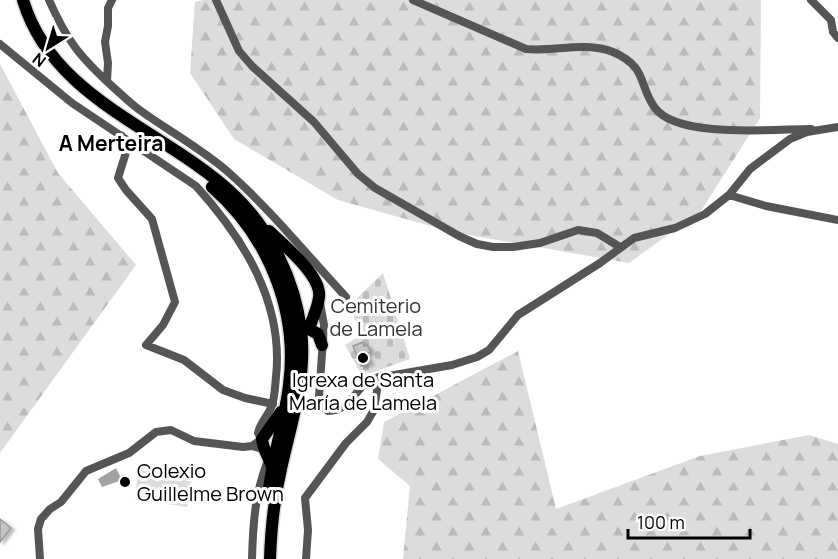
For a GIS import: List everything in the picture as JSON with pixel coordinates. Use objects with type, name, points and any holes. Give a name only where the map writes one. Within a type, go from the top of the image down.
[{"type":"main road","points":[[16,0],[32,40],[72,88],[207,183],[313,269],[319,298],[301,331],[295,362],[271,520],[270,559]]},
{"type":"main road","points":[[23,0],[45,45],[66,72],[93,96],[208,174],[235,196],[285,280],[301,331]]},
{"type":"main road","points":[[251,220],[275,275],[286,312],[290,337],[291,395],[277,441],[263,450]]},
{"type":"main road","points":[[285,280],[299,271],[313,269]]},
{"type":"main road","points":[[301,331],[318,334],[321,345]]},
{"type":"main road","points":[[263,559],[265,522],[263,450],[291,395]]},
{"type":"main road","points":[[263,450],[277,441]]},
{"type":"street","points":[[50,0],[60,26],[76,51],[139,110],[188,141],[226,171],[256,200],[313,269],[346,297]]},
{"type":"street","points":[[106,81],[108,63],[105,42],[108,8],[112,0]]},
{"type":"street","points":[[216,0],[239,51],[252,66],[314,122],[358,174],[375,188],[477,244],[513,247],[540,243],[578,230],[597,233],[620,247]]},
{"type":"street","points":[[413,0],[526,49],[585,47],[605,49],[615,53],[628,60],[639,72],[660,114],[683,125],[755,130],[838,127]]},
{"type":"street","points":[[811,0],[835,20],[833,32],[838,38]]},
{"type":"street","points":[[0,44],[72,103],[196,186],[211,202],[251,261],[268,297],[275,327],[277,365],[273,404],[258,433],[263,450],[256,498],[252,559]]},
{"type":"street","points":[[319,298],[324,325],[319,397],[321,405],[328,411],[338,411],[347,405],[360,386],[371,379],[452,365],[477,357],[489,350],[519,315],[600,263],[620,247],[634,238],[675,228],[705,214],[729,195],[750,169],[772,151],[790,139],[821,129]]},
{"type":"street","points":[[121,135],[128,146],[118,178],[152,219],[157,232],[162,262],[175,302],[163,325],[146,345],[184,360],[223,390],[244,398],[273,404]]},
{"type":"street","points":[[729,195],[766,206],[838,220]]},
{"type":"street","points":[[306,559],[308,530],[305,498],[374,410],[379,377]]},
{"type":"street","points":[[40,559],[38,529],[41,519],[50,509],[61,501],[86,471],[129,453],[156,432],[171,430],[195,441],[263,450]]},
{"type":"green space","points":[[203,0],[761,0],[760,118],[701,211],[629,263],[452,232],[338,200],[234,139],[190,73],[195,2]]},
{"type":"green space","points":[[0,64],[58,173],[136,265],[0,453]]},
{"type":"green space","name":"Cemiterio de Lamela","points":[[383,273],[410,359],[362,376],[345,345],[361,335],[349,306]],"holes":[[[363,342],[365,346],[367,345],[370,352],[366,354],[370,362],[361,366],[353,346]]]},
{"type":"green space","points":[[518,351],[556,509],[700,456],[809,435],[838,444],[838,559],[403,559],[410,486],[378,459],[384,422]]},
{"type":"green space","points":[[138,470],[192,478],[187,507],[135,499]]},
{"type":"shaded area","points":[[116,468],[122,480],[102,487],[98,479]]},
{"type":"building","name":"Igrexa de Santa María de Lamela","points":[[363,342],[371,352],[366,354],[370,363],[361,366],[353,346]]},
{"type":"building","points":[[0,519],[11,528],[0,542]]},
{"type":"place","name":"Igrexa de Santa María de Lamela","points":[[363,358]]},
{"type":"place","name":"Colexio Guillelme Brown","points":[[125,482]]},
{"type":"district","name":"A Merteira","points":[[111,143]]}]
